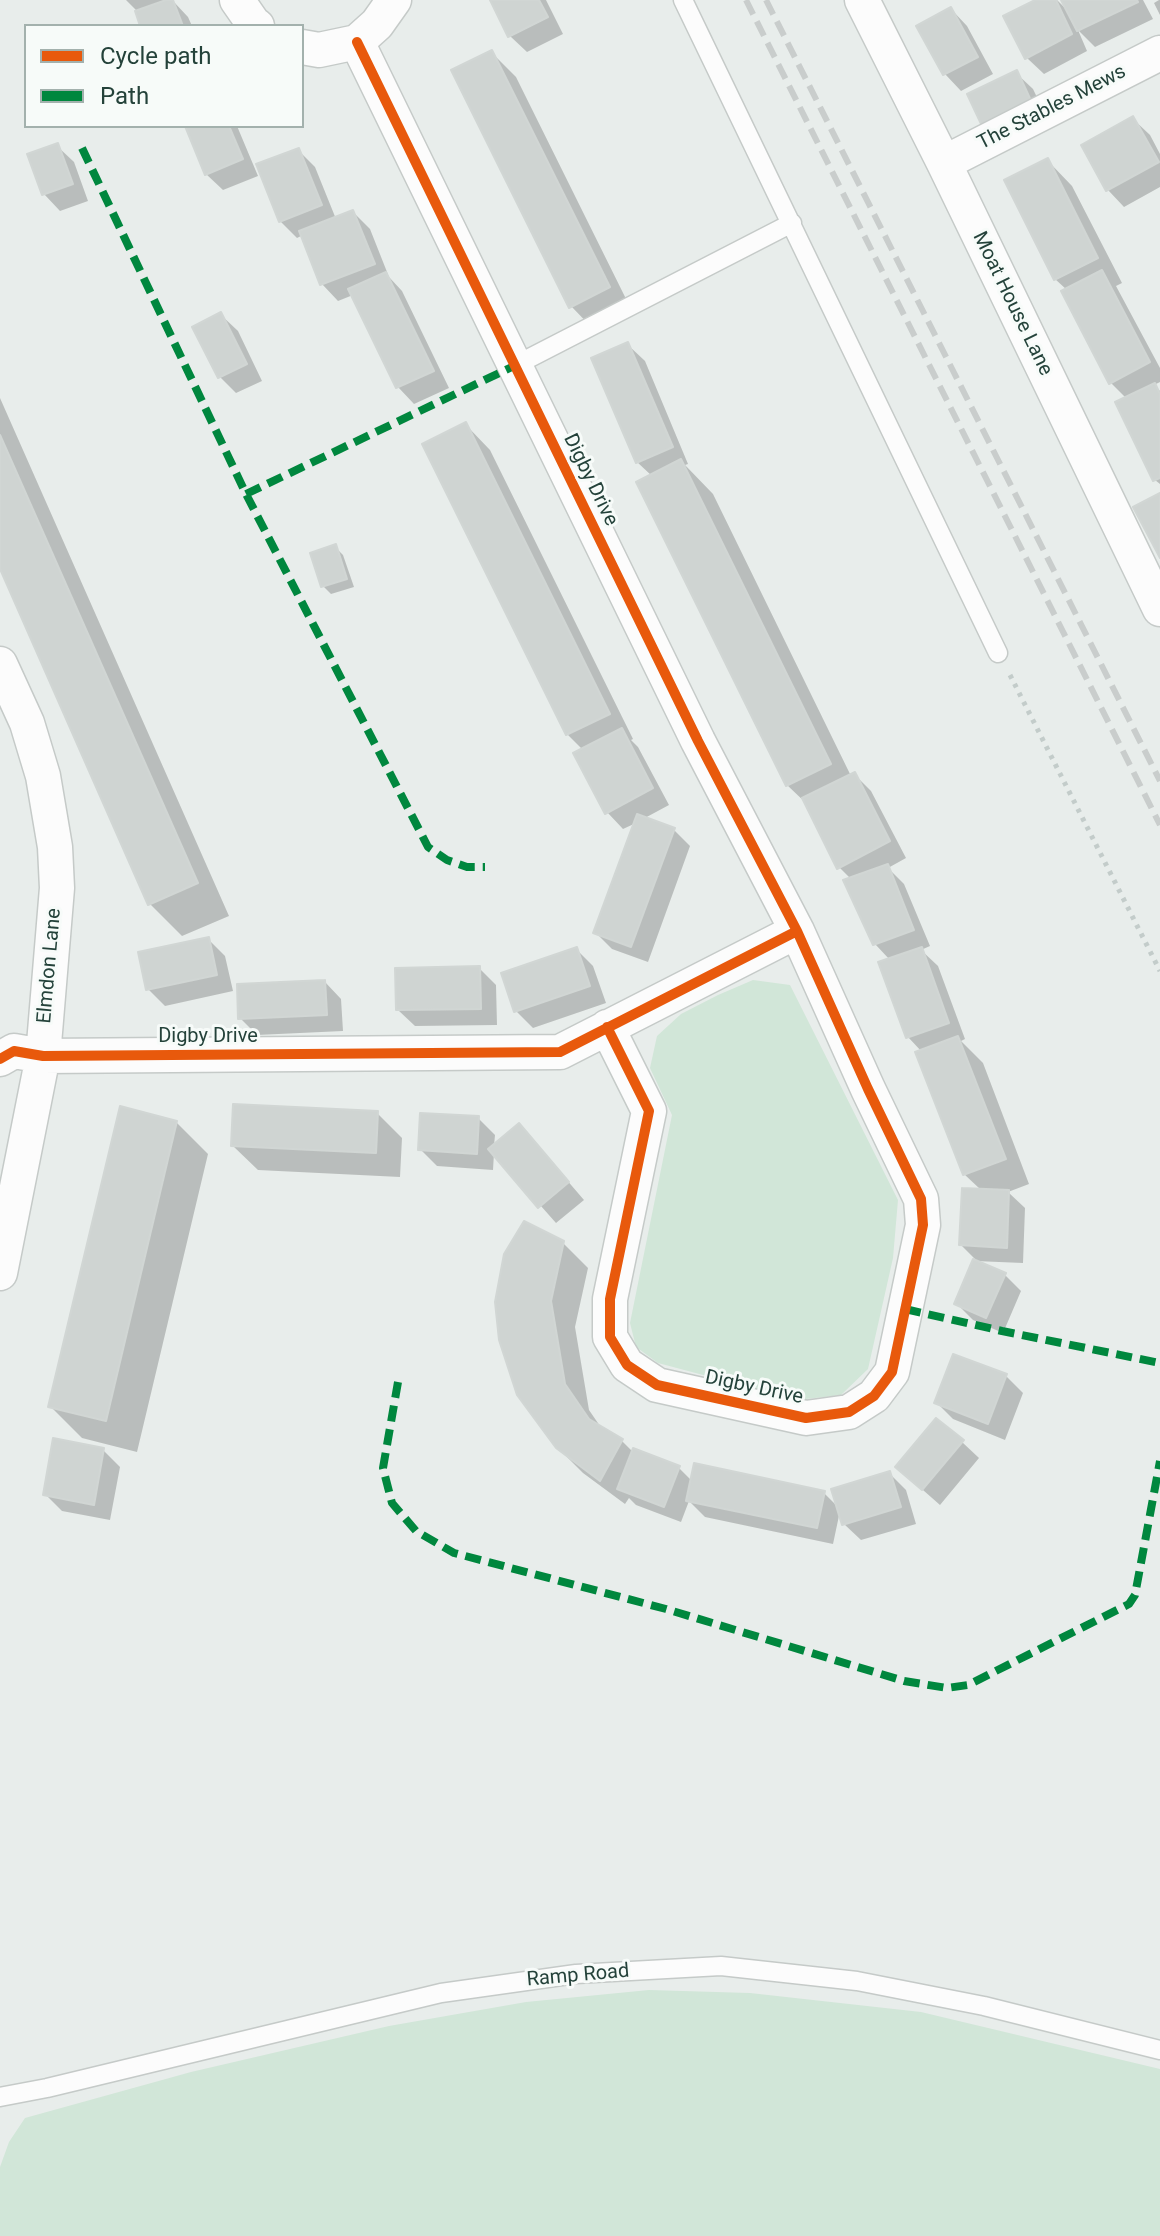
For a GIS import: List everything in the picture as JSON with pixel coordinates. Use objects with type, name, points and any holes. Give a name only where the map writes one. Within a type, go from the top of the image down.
[{"type":"street","points":[[237,0],[254,24]]},
{"type":"street","points":[[304,47],[319,50],[357,42],[377,24],[394,0]]},
{"type":"street","name":"Moat House Lane","points":[[862,0],[1160,609]]},
{"type":"street","name":"Digby Drive","points":[[357,42],[691,727],[797,931],[921,1199],[923,1225],[892,1372],[874,1396],[849,1412],[806,1418],[657,1385],[627,1365],[610,1337],[610,1299],[649,1111],[607,1027]]},
{"type":"street","name":"The Stables Mews","points":[[944,163],[1160,53]]},
{"type":"street","name":"Elmdon Lane","points":[[0,664],[27,723],[43,776],[55,847],[57,888],[43,1056],[0,1273]]},
{"type":"street","name":"Digby Drive","points":[[0,1059],[14,1051],[43,1056],[560,1052],[797,931]]},
{"type":"lane","points":[[683,0],[998,653]]},
{"type":"lane","points":[[514,366],[792,223]]},
{"type":"lane","name":"Ramp Road","points":[[0,2097],[441,1993],[576,1974],[721,1966],[872,1984],[984,2006],[1160,2050]]},
{"type":"path","points":[[998,653],[1160,971]]},
{"type":"green space","points":[[753,980],[790,985],[898,1200],[893,1258],[868,1369],[841,1395],[797,1400],[658,1363],[636,1347],[630,1323],[672,1115],[650,1068],[657,1036],[681,1014]]},
{"type":"green space","points":[[649,1990],[750,1993],[921,2012],[1160,2069],[1160,2236],[0,2236],[0,2167],[9,2142],[25,2118],[191,2072],[389,2026],[526,2002]]},
{"type":"building","points":[[173,0],[182,24],[139,24],[135,11]]},
{"type":"building","points":[[490,0],[539,0],[548,17],[508,37]]},
{"type":"building","points":[[1035,0],[1056,0],[1072,34],[1025,59],[1003,16]]},
{"type":"building","points":[[1061,0],[1137,0],[1138,2],[1077,31]]},
{"type":"building","points":[[951,7],[978,57],[943,75],[916,26]]},
{"type":"building","points":[[492,50],[610,287],[569,308],[451,70]]},
{"type":"building","points":[[1017,70],[1032,103],[982,126],[967,94]]},
{"type":"building","points":[[1133,116],[1159,162],[1106,191],[1081,145]]},
{"type":"building","points":[[186,128],[230,128],[243,159],[205,175]]},
{"type":"building","points":[[58,143],[73,184],[42,195],[27,154]]},
{"type":"building","points":[[299,148],[322,205],[279,222],[256,164]]},
{"type":"building","points":[[1048,158],[1098,258],[1054,280],[1004,180]]},
{"type":"building","points":[[353,210],[375,264],[320,285],[299,231]]},
{"type":"building","points":[[1102,270],[1150,362],[1109,384],[1061,291]]},
{"type":"building","points":[[386,272],[434,371],[396,388],[348,289]]},
{"type":"building","points":[[221,312],[247,364],[218,378],[192,327]]},
{"type":"building","points":[[628,342],[673,447],[636,463],[591,358]]},
{"type":"building","points":[[1155,383],[1160,394],[1160,478],[1153,481],[1115,402]]},
{"type":"building","points":[[466,422],[610,714],[566,735],[422,444]]},
{"type":"building","points":[[0,435],[198,883],[148,905],[0,569]]},
{"type":"building","points":[[681,459],[831,764],[786,786],[636,482]]},
{"type":"building","points":[[1160,493],[1160,558],[1133,507]]},
{"type":"building","points":[[336,544],[347,579],[321,587],[310,553]]},
{"type":"building","points":[[622,728],[653,788],[605,814],[573,753]]},
{"type":"building","points":[[855,772],[890,841],[837,869],[802,798]]},
{"type":"building","points":[[637,814],[675,828],[631,947],[593,933]]},
{"type":"building","points":[[888,864],[914,930],[873,945],[843,880]]},
{"type":"building","points":[[209,937],[217,975],[146,990],[138,952]]},
{"type":"building","points":[[577,947],[590,986],[514,1012],[501,973]]},
{"type":"building","points":[[922,947],[949,1023],[906,1038],[878,962]]},
{"type":"building","points":[[480,966],[481,1009],[396,1010],[395,968]]},
{"type":"building","points":[[325,980],[327,1015],[238,1019],[237,984]]},
{"type":"building","points":[[958,1036],[1006,1159],[963,1175],[915,1052]]},
{"type":"building","points":[[233,1104],[378,1111],[376,1153],[231,1146]]},
{"type":"building","points":[[120,1106],[177,1121],[106,1421],[48,1407]]},
{"type":"building","points":[[420,1113],[479,1116],[477,1154],[418,1150]]},
{"type":"building","points":[[519,1123],[569,1182],[538,1208],[488,1149]]},
{"type":"building","points":[[962,1188],[1009,1190],[1007,1248],[959,1245]]},
{"type":"building","points":[[524,1221],[564,1241],[551,1301],[565,1384],[589,1419],[623,1439],[600,1481],[556,1448],[517,1395],[499,1340],[495,1302],[504,1254]]},
{"type":"building","points":[[973,1259],[1006,1273],[986,1318],[954,1304]]},
{"type":"building","points":[[953,1354],[1007,1374],[988,1424],[934,1403]]},
{"type":"building","points":[[936,1418],[964,1440],[922,1490],[895,1467]]},
{"type":"building","points":[[53,1438],[104,1448],[94,1505],[43,1495]]},
{"type":"building","points":[[633,1448],[680,1466],[664,1507],[617,1489]]},
{"type":"building","points":[[694,1463],[825,1491],[817,1528],[686,1501]]},
{"type":"building","points":[[890,1471],[901,1507],[842,1525],[831,1489]]},
{"type":"railway","points":[[746,0],[1160,825]]},
{"type":"railway","points":[[766,0],[1160,781]]},
{"type":"marked path","points":[[82,148],[246,494],[428,847],[447,860],[467,867],[485,867]]},
{"type":"marked path","points":[[246,494],[514,366]]},
{"type":"marked path","points":[[905,1309],[1160,1363]]},
{"type":"marked path","points":[[398,1382],[383,1468],[392,1503],[416,1531],[454,1553],[666,1609],[904,1681],[947,1688],[968,1685],[1129,1604],[1135,1595],[1160,1461]]},
{"type":"cycle path","points":[[357,42],[698,741],[797,931],[921,1199],[923,1225],[892,1372],[874,1396],[849,1412],[806,1418],[657,1385],[627,1365],[610,1337],[610,1299],[649,1111],[607,1027]]},
{"type":"cycle path","points":[[0,1059],[14,1051],[43,1056],[560,1052],[797,931]]}]
